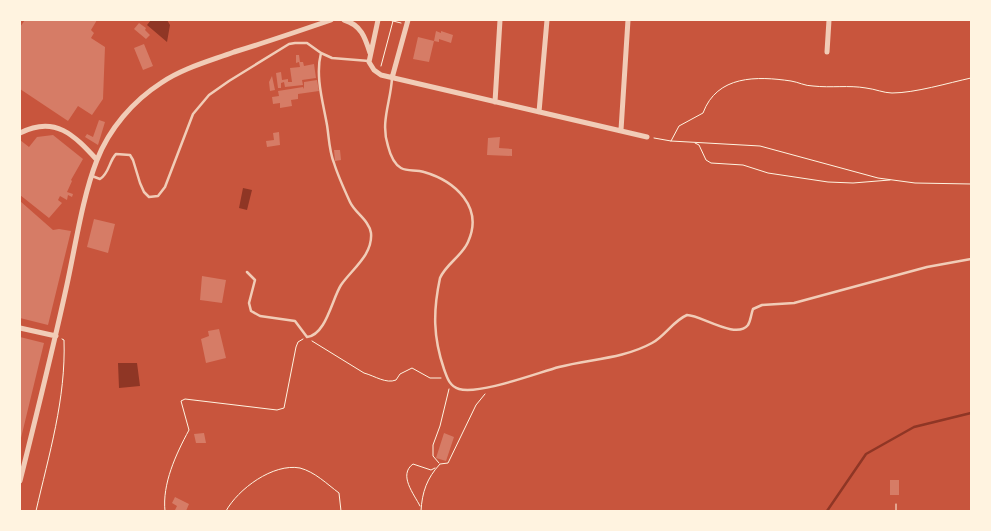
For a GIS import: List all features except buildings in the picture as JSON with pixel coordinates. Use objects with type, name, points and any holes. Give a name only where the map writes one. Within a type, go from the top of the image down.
[{"type":"street","points":[[20,481],[56,336],[92,176],[97,160],[107,140],[122,119],[143,96],[161,82],[202,63],[331,20]]},
{"type":"street","points":[[344,20],[356,26],[363,34],[370,54]]},
{"type":"street","points":[[378,20],[369,62],[379,74],[647,136]]},
{"type":"street","points":[[495,102],[500,20]]},
{"type":"street","points":[[539,112],[547,20]]},
{"type":"street","points":[[621,130],[628,20]]},
{"type":"street","points":[[827,52],[829,20]]},
{"type":"street","points":[[392,78],[407,22]]},
{"type":"street","points":[[20,133],[39,126],[57,128],[68,132],[97,160]]},
{"type":"street","points":[[20,328],[56,336]]},
{"type":"lane","points":[[92,176],[100,179],[104,177],[111,160],[116,154],[130,155],[144,192],[149,197],[158,196],[165,186],[193,114],[209,95],[216,88],[289,44],[307,43],[320,53],[336,59],[369,62]]},
{"type":"lane","points":[[246,272],[255,280],[249,302],[251,311],[260,316],[295,320],[307,337],[317,333],[332,308],[342,285],[366,253],[370,239],[368,225],[351,204],[333,161],[318,70],[320,53]]},
{"type":"lane","points":[[392,78],[384,125],[386,142],[395,163],[402,169],[422,171],[451,186],[466,199],[472,215],[471,235],[468,243],[443,272],[439,282],[435,334],[446,376],[450,384],[464,390],[493,386],[563,366],[634,351],[654,342],[679,319],[687,315],[696,316],[706,322],[725,327],[741,329],[748,325],[753,309],[762,305],[794,303],[927,267],[971,259]]},
{"type":"path","points":[[389,20],[407,22]]},
{"type":"path","points":[[379,74],[392,21]]},
{"type":"path","points":[[671,141],[679,126],[703,113],[706,104],[721,87],[733,82],[770,79],[792,81],[812,86],[865,87],[892,93],[928,88],[971,78]]},
{"type":"path","points":[[647,136],[671,141],[760,146],[840,168],[894,180],[915,183],[971,184]]},
{"type":"path","points":[[692,142],[699,145],[706,160],[711,163],[743,165],[768,173],[828,182],[853,183],[894,180]]},
{"type":"path","points":[[36,511],[63,389],[64,340],[56,336]]},
{"type":"path","points":[[165,511],[164,502],[168,482],[188,430],[181,400],[277,410],[284,408],[296,347],[298,342],[307,337],[364,373],[388,382],[396,380],[400,374],[412,368],[433,379],[446,376]]},
{"type":"path","points":[[440,464],[432,456],[433,445],[440,426],[450,384]]},
{"type":"path","points":[[421,510],[423,491],[430,475],[440,464],[448,463],[476,404],[493,386]]},
{"type":"path","points":[[421,510],[406,478],[407,472],[413,464],[431,470],[436,468]]},
{"type":"path","points":[[226,511],[230,504],[253,481],[283,468],[300,468],[318,476],[339,493],[341,511]]},
{"type":"path","points":[[896,504],[896,511]]},
{"type":"shaded area","points":[[151,20],[167,20],[170,25],[167,42],[147,25]]},
{"type":"shaded area","points":[[243,188],[252,190],[247,210],[239,208]]},
{"type":"shaded area","points":[[118,363],[137,363],[140,386],[119,388]]},
{"type":"waterway","points":[[827,511],[866,454],[914,427],[971,413]]}]
